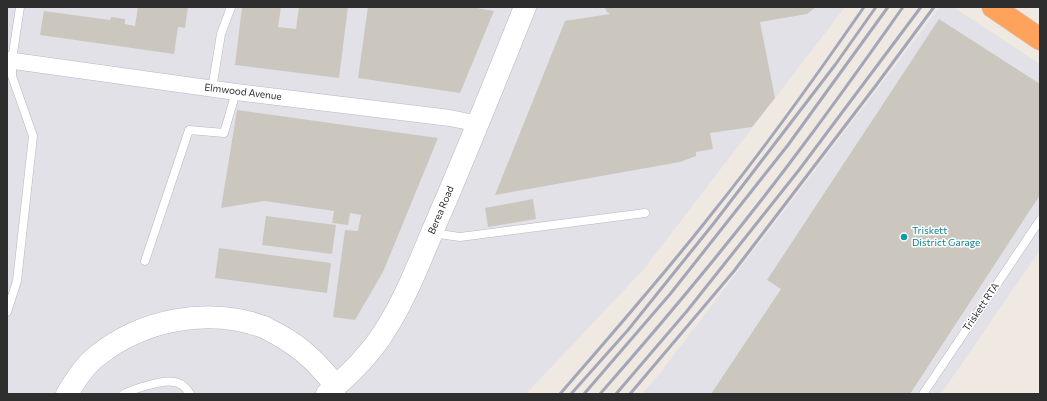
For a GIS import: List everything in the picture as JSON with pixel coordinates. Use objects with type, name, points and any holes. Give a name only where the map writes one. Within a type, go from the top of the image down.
[{"type":"highway","points":[[993,7],[1040,39]]},
{"type":"highway","points":[[1010,7],[1040,25]]},
{"type":"main road","name":"Berea Road","points":[[332,390],[365,358],[384,331],[411,280],[479,124],[525,7]]},
{"type":"main road","points":[[66,394],[77,378],[96,356],[129,335],[163,322],[193,318],[226,318],[264,327],[293,343],[309,355],[332,390]]},
{"type":"street","name":"Elmwood Avenue","points":[[9,60],[236,92],[450,118],[479,124]]},
{"type":"lane","points":[[7,312],[17,281],[33,136],[12,76],[9,60],[20,7]]},
{"type":"lane","points":[[212,88],[221,34],[231,7]]},
{"type":"lane","points":[[145,261],[189,130],[224,133],[236,92]]},
{"type":"lane","points":[[431,233],[460,237],[645,213]]},
{"type":"lane","name":"Triskett RTA","points":[[923,394],[1040,220]]},
{"type":"lane","points":[[124,394],[158,382],[175,381],[188,390],[190,394]]},
{"type":"shaded area","points":[[7,7],[845,7],[644,269],[526,394],[7,394]]},
{"type":"shaded area","name":"Triskett District Garage","points":[[940,7],[953,7],[1040,64],[1040,250],[941,394],[641,394],[653,382]]},
{"type":"building","points":[[138,7],[188,7],[185,28],[178,27],[174,54],[40,35],[44,11],[110,20],[111,17],[125,19],[125,24],[135,26]]},
{"type":"building","points":[[242,7],[281,7],[278,27],[296,29],[299,7],[348,7],[339,78],[235,65]]},
{"type":"building","points":[[368,7],[478,7],[477,8],[494,11],[460,93],[358,78]]},
{"type":"building","points":[[605,7],[816,7],[807,14],[760,22],[775,98],[752,127],[710,133],[713,149],[696,152],[696,156],[680,162],[495,195],[565,21],[610,14],[606,11]]},
{"type":"building","name":"Triskett District Garage","points":[[939,19],[1040,84],[1040,195],[910,394],[711,394],[781,289],[767,280]]},
{"type":"building","points":[[237,110],[438,138],[383,272],[355,320],[333,317],[345,230],[358,231],[361,215],[350,213],[348,225],[332,223],[334,211],[264,201],[221,208]]},
{"type":"building","points":[[533,199],[536,219],[488,227],[485,208]]},
{"type":"building","points":[[266,216],[336,225],[332,254],[262,245]]},
{"type":"building","points":[[219,248],[331,263],[327,293],[215,278]]},
{"type":"railway","points":[[560,394],[655,284],[730,191],[789,113],[864,7]]},
{"type":"railway","points":[[571,394],[628,330],[714,223],[835,65],[876,7]]},
{"type":"railway","points":[[584,394],[671,293],[788,145],[888,7]]},
{"type":"railway","points":[[600,394],[654,332],[732,237],[782,173],[903,7]]},
{"type":"railway","points":[[616,394],[687,311],[799,170],[921,7]]},
{"type":"railway","points":[[630,394],[734,271],[934,7]]},
{"type":"place","name":"Triskett District Garage","points":[[904,237]]}]
